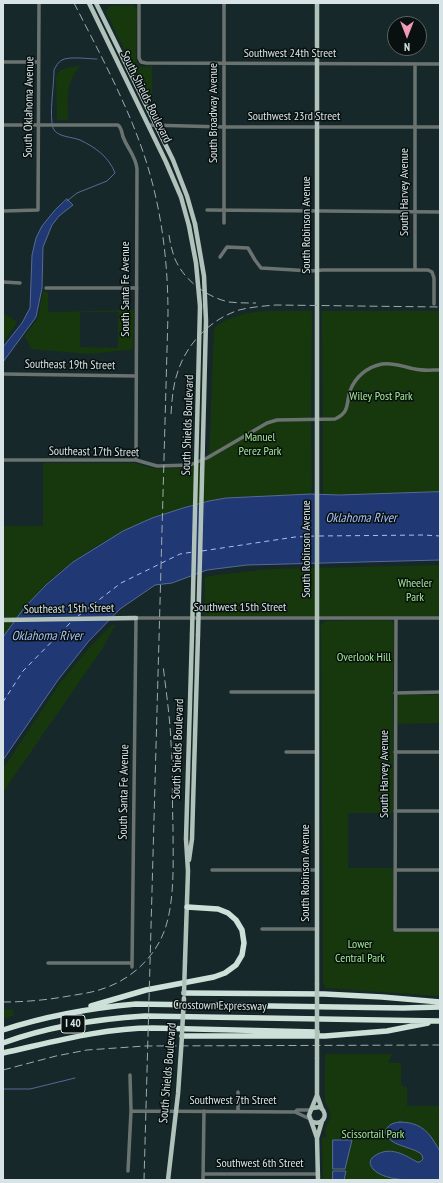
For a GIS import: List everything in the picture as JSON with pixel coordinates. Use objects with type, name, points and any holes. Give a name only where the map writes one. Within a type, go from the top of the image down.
[{"type":"highway","points":[[71,1012],[132,993],[214,977],[231,970],[240,960],[244,942],[242,930],[236,920],[228,913],[218,908],[187,907]]},
{"type":"highway","points":[[184,993],[382,996],[440,1002]]},
{"type":"highway","name":"Crosstown Expressway","points":[[3,1030],[71,1012],[113,1006],[154,1004],[389,1008],[440,1007]]},
{"type":"highway","name":"Crosstown Expressway","points":[[3,1043],[35,1033],[79,1023],[145,1016],[440,1021]]},
{"type":"highway","points":[[182,1034],[325,1036],[386,1031],[440,1021]]},
{"type":"highway","points":[[3,1053],[88,1034],[130,1029],[153,1028],[317,1032]]},
{"type":"main road","name":"South Shields Boulevard","points":[[89,3],[173,178],[189,226],[197,270],[200,306],[186,839],[188,871],[184,993],[178,1094],[168,1180]]},
{"type":"main road","name":"South Shields Boulevard","points":[[96,3],[180,175],[195,224],[204,276],[206,321],[198,634],[192,839],[188,871]]},
{"type":"main road","name":"South Robinson Avenue","points":[[317,3],[317,1095],[322,1109]]},
{"type":"main road","name":"Southeast 15th Street","points":[[3,620],[134,618]]},
{"type":"main road","name":"South Robinson Avenue","points":[[312,1109],[317,1095]]},
{"type":"main road","points":[[317,1138],[314,1134],[309,1114],[312,1109],[317,1107],[322,1109],[325,1115],[317,1138],[318,1177]]},
{"type":"main road","points":[[311,1120],[317,1123],[322,1121]]},
{"type":"street","name":"South Oklahoma Avenue","points":[[3,211],[38,210],[39,3]]},
{"type":"street","name":"Southwest 24th Street","points":[[139,3],[139,58],[141,62],[224,64],[440,64]]},
{"type":"street","name":"South Broadway Avenue","points":[[224,3],[224,223]]},
{"type":"street","points":[[3,62],[39,62]]},
{"type":"street","name":"South Harvey Avenue","points":[[415,64],[415,270]]},
{"type":"street","points":[[3,125],[38,125]]},
{"type":"street","name":"South Santa Fe Avenue","points":[[38,125],[116,125],[121,128],[124,140],[136,161],[136,460]]},
{"type":"street","name":"Southwest 23rd Street","points":[[148,125],[224,127],[440,127]]},
{"type":"street","points":[[207,210],[440,212]]},
{"type":"street","points":[[220,257],[227,247],[248,248],[254,260],[261,268],[317,270],[428,270],[433,273],[434,304]]},
{"type":"street","points":[[3,282],[20,283]]},
{"type":"street","points":[[46,288],[137,288]]},
{"type":"street","name":"Southeast 17th Street","points":[[3,460],[136,460],[153,466],[187,466],[207,458],[267,423],[277,420],[335,419],[341,416],[347,407],[353,385],[360,375],[374,366],[392,363],[416,369],[440,370]]},
{"type":"street","name":"Southeast 19th Street","points":[[3,374],[136,376]]},
{"type":"street","name":"South Santa Fe Avenue","points":[[48,963],[132,965],[134,618]]},
{"type":"street","name":"Southwest 15th Street","points":[[134,618],[440,618]]},
{"type":"street","name":"South Harvey Avenue","points":[[396,618],[395,930],[440,930]]},
{"type":"street","points":[[232,692],[316,692]]},
{"type":"street","points":[[395,692],[440,692]]},
{"type":"street","points":[[286,752],[316,752]]},
{"type":"street","points":[[395,752],[440,752]]},
{"type":"street","points":[[395,811],[440,811]]},
{"type":"street","points":[[212,870],[316,870]]},
{"type":"street","points":[[395,870],[440,870]]},
{"type":"street","points":[[262,929],[317,929]]},
{"type":"street","points":[[128,1171],[130,1075]]},
{"type":"street","points":[[238,1092],[238,1111]]},
{"type":"street","points":[[295,1112],[297,1110],[312,1109]]},
{"type":"street","name":"Southwest 7th Street","points":[[130,1111],[295,1112],[311,1120]]},
{"type":"street","points":[[203,1180],[204,1111]]},
{"type":"street","name":"Southwest 6th Street","points":[[203,1174],[318,1177]]},
{"type":"green space","points":[[133,5],[137,9],[136,58],[138,65],[140,66],[148,67],[152,65],[152,98],[148,98],[106,12],[109,6]]},
{"type":"green space","points":[[80,66],[72,79],[68,92],[68,120],[57,120],[56,76],[63,69]]},
{"type":"green space","points":[[43,291],[48,292],[48,312],[134,310],[133,349],[89,354],[31,349],[27,339],[24,337],[38,318]],"holes":[[[80,312],[118,312],[118,348],[80,347]]]},
{"type":"green space","name":"Manuel Perez Park","points":[[265,311],[312,311],[311,494],[237,497],[203,502],[178,509],[129,528],[105,541],[63,569],[34,597],[3,637],[3,526],[43,526],[43,463],[135,463],[155,469],[186,468],[201,464],[209,459],[214,328],[232,318],[245,314]]},
{"type":"green space","name":"Wiley Post Park","points":[[322,311],[440,311],[440,492],[323,495]]},
{"type":"green space","points":[[3,313],[16,321],[16,324],[3,343]]},
{"type":"green space","name":"Wheeler Park","points":[[440,565],[440,616],[204,616],[205,577],[271,569]]},
{"type":"green space","name":"Lower Central Park","points":[[390,620],[393,623],[394,628],[393,813],[348,813],[348,868],[393,868],[393,932],[440,932],[440,996],[325,988],[325,985],[323,984],[321,624],[326,621]]},
{"type":"green space","points":[[112,625],[115,625],[102,649],[3,792],[3,769],[60,683],[91,646]]},
{"type":"green space","points":[[398,695],[440,695],[440,723],[397,724]]},
{"type":"green space","points":[[13,1009],[14,1015],[3,1019],[3,1010]]},
{"type":"green space","name":"Scissortail Park","points":[[326,1054],[392,1054],[388,1063],[401,1063],[401,1085],[403,1085],[403,1087],[407,1087],[407,1106],[440,1106],[440,1180],[323,1180],[322,1137],[326,1138],[325,1128],[331,1117],[325,1102]]},
{"type":"water","points":[[67,199],[73,205],[59,216],[52,225],[43,247],[42,288],[36,317],[3,362],[3,347],[22,323],[30,308],[32,255],[36,238],[42,226],[55,210]]},
{"type":"water","name":"Oklahoma River","points":[[440,492],[440,560],[247,565],[207,570],[172,583],[155,585],[120,609],[88,642],[58,680],[3,760],[3,637],[24,608],[46,585],[73,562],[123,531],[152,518],[183,508],[226,498],[311,494],[339,495]]},
{"type":"water","points":[[393,1123],[412,1123],[421,1127],[432,1138],[441,1155],[440,1180],[395,1179],[386,1177],[372,1168],[370,1162],[372,1158],[383,1152],[389,1151],[400,1153],[417,1162],[420,1162],[423,1159],[420,1153],[395,1143],[387,1137],[385,1132],[388,1127]]},
{"type":"water","points":[[333,1140],[352,1140],[345,1169],[333,1169]]},
{"type":"water","points":[[333,1171],[346,1171],[344,1180],[333,1180]]},
{"type":"waterway","points":[[67,201],[77,193],[107,181],[115,173],[109,162],[101,153],[80,140],[58,133],[53,128],[52,122],[54,70],[57,64],[62,60],[69,58],[97,59]]},
{"type":"waterway","points":[[3,1089],[30,1089],[75,1078]]},
{"type":"ferry route","points":[[202,551],[295,537],[315,536]]},
{"type":"ferry route","points":[[319,536],[440,536]]},
{"type":"ferry route","points":[[78,616],[121,583],[180,554],[193,552]]},
{"type":"ferry route","points":[[3,702],[23,671],[72,621]]},
{"type":"railway","points":[[74,3],[114,82],[140,143],[157,201],[167,276],[168,314],[144,1180]]},
{"type":"railway","points":[[169,235],[173,253],[179,267],[190,281],[204,292],[220,300],[229,302],[256,303]]},
{"type":"railway","points":[[171,414],[176,376],[187,351],[201,333],[219,319],[239,310],[276,305],[440,307]]},
{"type":"railway","points":[[3,1002],[44,1000],[94,992],[113,985],[123,980],[142,965],[162,937],[171,903],[173,864],[172,754],[163,665]]},
{"type":"railway","points":[[3,1070],[56,1056],[87,1050],[145,1046],[440,1045]]},
{"type":"park label","name":"Overlook Hill","points":[[364,658]]}]
